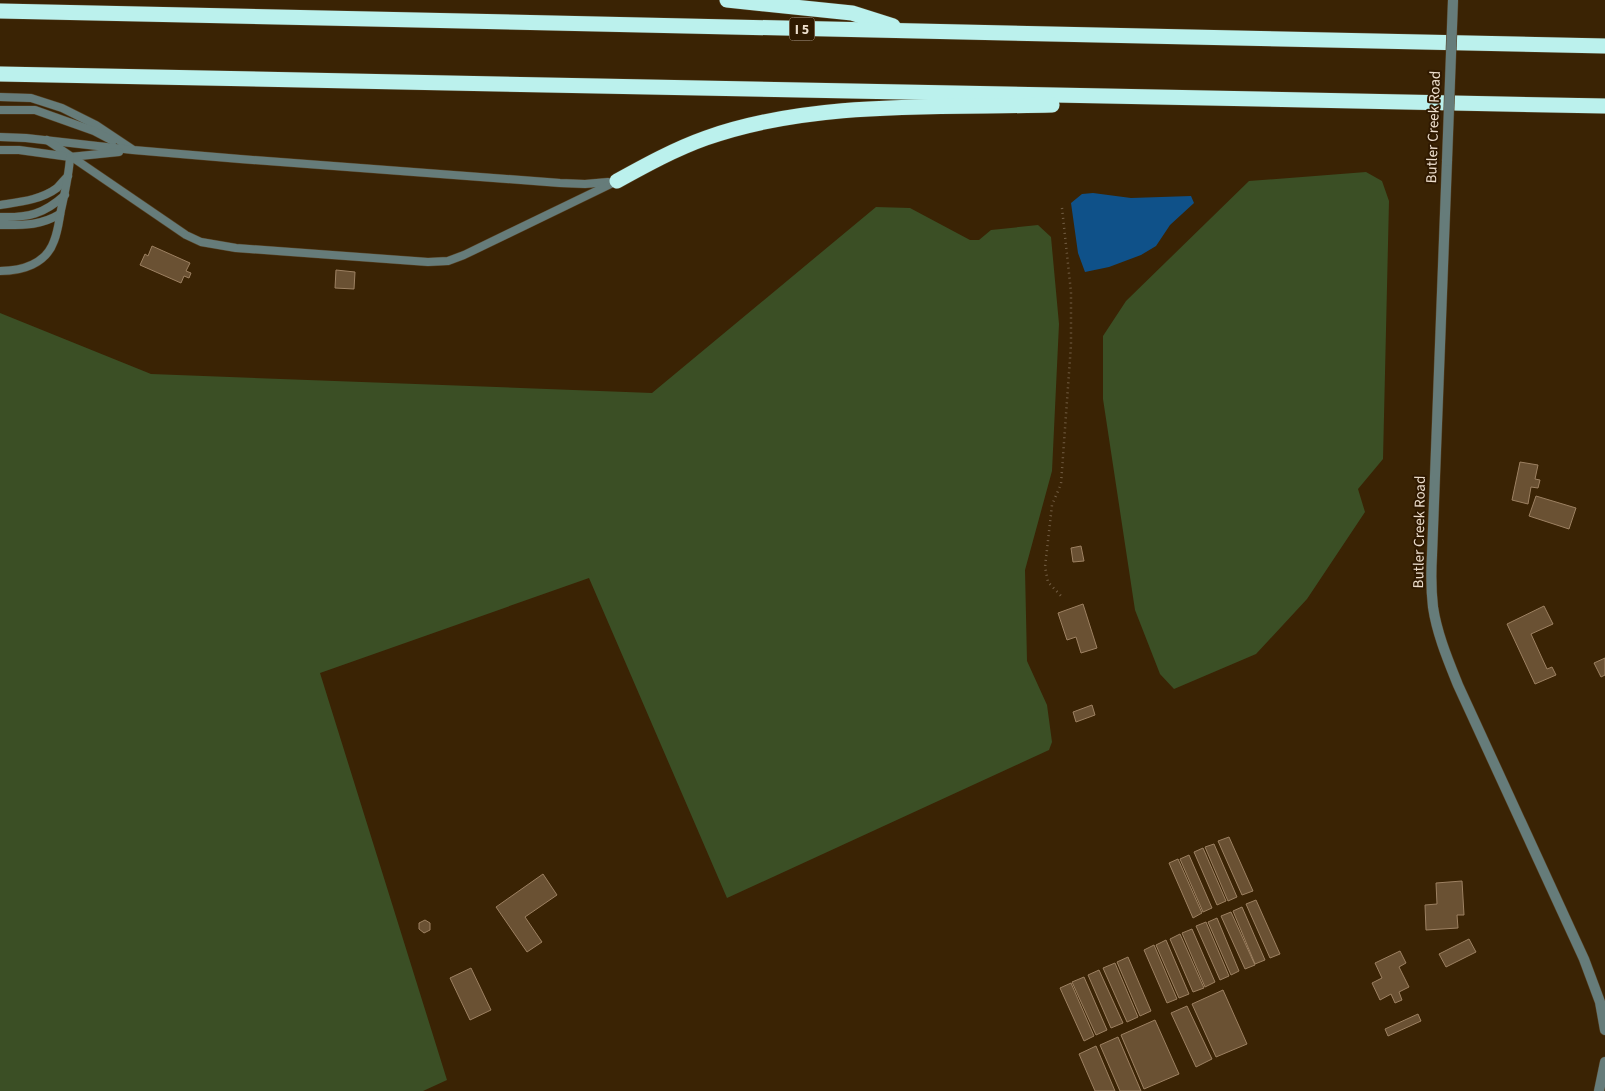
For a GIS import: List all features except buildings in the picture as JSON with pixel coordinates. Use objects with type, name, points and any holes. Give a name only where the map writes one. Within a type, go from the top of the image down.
[{"type":"highway","points":[[727,0],[852,13],[911,31]]},
{"type":"highway","name":"I 5","points":[[0,11],[1605,46]]},
{"type":"highway","points":[[0,74],[1605,106]]},
{"type":"highway","points":[[617,180],[650,162],[705,138],[760,123],[804,114],[882,108],[1281,100]]},
{"type":"street","name":"Butler Creek Road","points":[[1453,0],[1431,587],[1435,617],[1458,685],[1584,959],[1600,1002],[1605,1030]]},
{"type":"street","points":[[1599,1091],[1605,1062]]},
{"type":"lane","points":[[0,97],[31,98],[62,108],[96,124],[133,150]]},
{"type":"lane","points":[[0,110],[35,110],[94,130],[133,150]]},
{"type":"lane","points":[[0,137],[47,140],[133,150],[560,183],[598,184],[617,180]]},
{"type":"lane","points":[[47,140],[186,235],[201,242],[236,248],[448,261],[464,256],[617,180]]},
{"type":"lane","points":[[0,150],[18,150],[70,157],[133,150]]},
{"type":"lane","points":[[0,271],[18,270],[29,266],[43,258],[54,243],[69,175],[70,157]]},
{"type":"lane","points":[[0,205],[39,197],[56,188],[69,175]]},
{"type":"lane","points":[[0,216],[12,217],[37,214],[53,206],[64,195]]},
{"type":"lane","points":[[0,225],[30,225],[49,221],[60,214]]},
{"type":"path","points":[[1062,208],[1072,292],[1071,345],[1061,484],[1052,505],[1045,568],[1048,582],[1062,597]]},
{"type":"green space","points":[[1366,172],[1382,181],[1389,201],[1383,459],[1358,489],[1365,512],[1307,599],[1256,654],[1174,689],[1160,674],[1135,610],[1103,399],[1103,336],[1126,301],[1249,181]]},
{"type":"green space","points":[[876,207],[910,208],[970,240],[979,240],[991,230],[1038,225],[1051,237],[1059,324],[1052,471],[1025,570],[1027,661],[1047,705],[1052,742],[1049,750],[727,898],[589,578],[320,673],[447,1080],[423,1091],[0,1091],[0,313],[151,374],[652,393]]},
{"type":"water","points":[[1093,193],[1131,198],[1191,196],[1194,203],[1170,225],[1156,246],[1141,255],[1109,267],[1085,272],[1078,253],[1071,203],[1082,194]]}]
